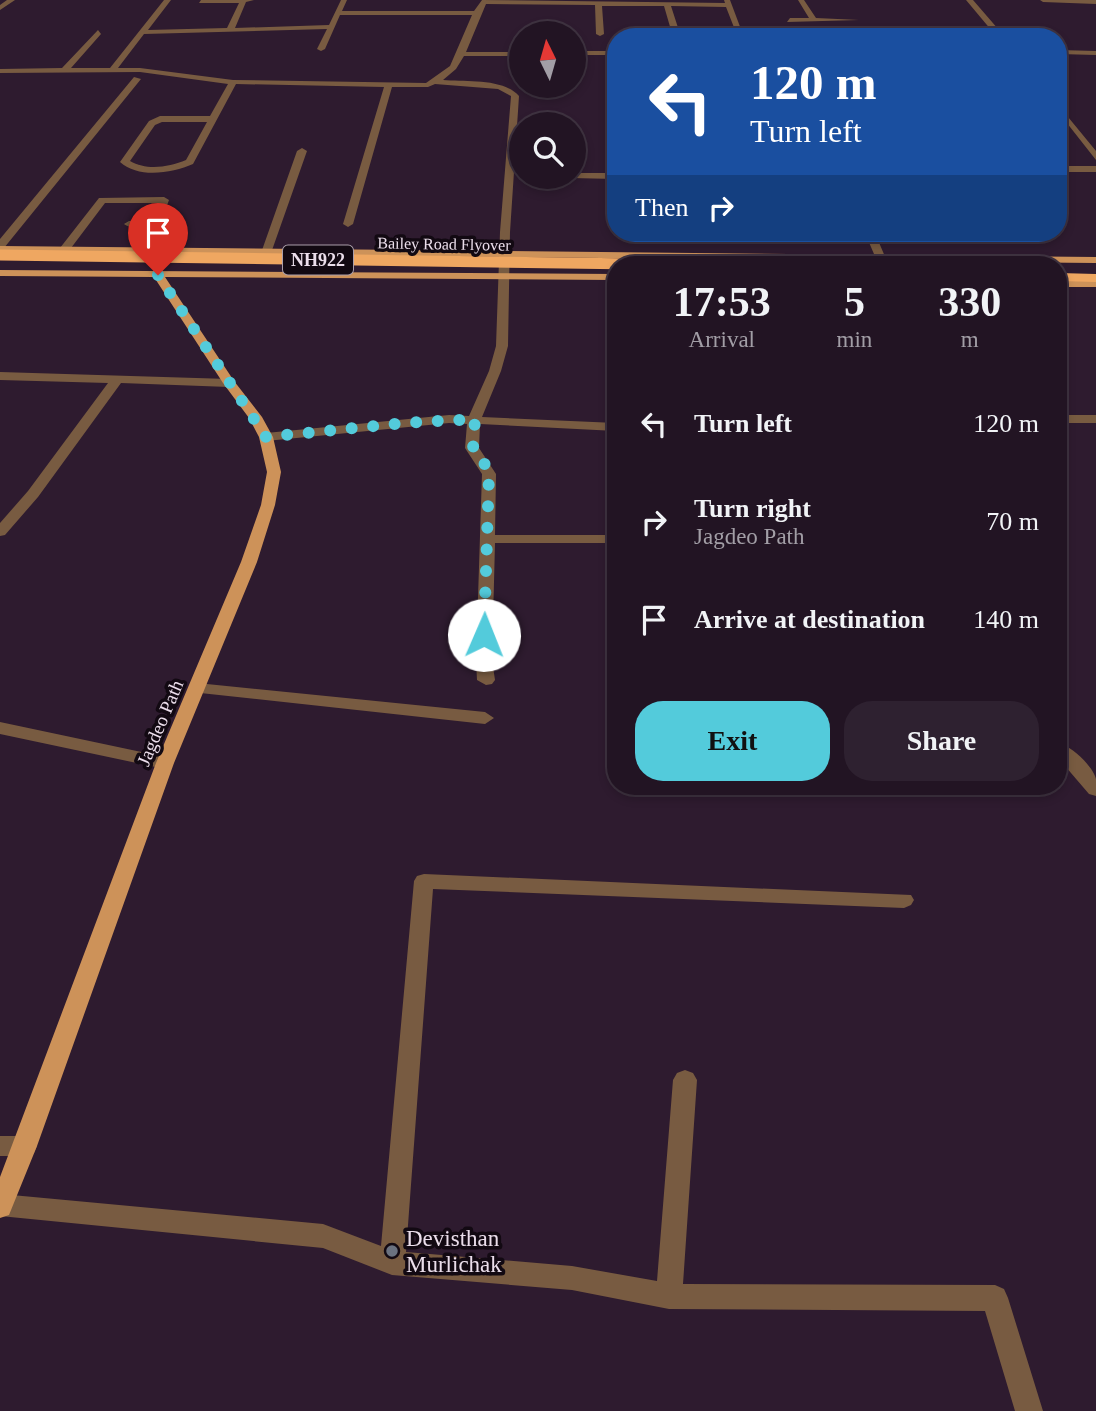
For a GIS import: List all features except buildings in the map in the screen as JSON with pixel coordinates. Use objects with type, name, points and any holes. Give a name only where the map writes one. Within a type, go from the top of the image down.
[{"type":"highway","name":"Bailey Road Flyover","points":[[0,256],[607,264]]},
{"type":"highway","name":"Bailey Road Flyover","points":[[0,262],[607,271]]},
{"type":"highway","points":[[1067,269],[1096,270]]},
{"type":"highway","points":[[1067,277],[1096,278]]},
{"type":"main road","points":[[0,248],[607,257]]},
{"type":"main road","points":[[72,274],[92,250]]},
{"type":"main road","points":[[199,275],[212,252]]},
{"type":"main road","points":[[1067,260],[1096,260]]},
{"type":"main road","points":[[0,273],[607,277]]},
{"type":"main road","name":"Jagdeo Path","points":[[0,1206],[25,1146],[165,763],[249,562],[268,505],[274,472],[266,437],[158,275]]},
{"type":"main road","points":[[1067,284],[1096,284]]},
{"type":"street","points":[[0,8],[12,0]]},
{"type":"street","points":[[112,70],[168,0]]},
{"type":"street","points":[[230,30],[244,0]]},
{"type":"street","points":[[201,2],[251,0]]},
{"type":"street","points":[[321,49],[344,0]]},
{"type":"street","points":[[801,0],[814,20]]},
{"type":"street","points":[[969,0],[993,28]]},
{"type":"street","points":[[1043,0],[1096,2]]},
{"type":"street","points":[[435,82],[464,54],[475,13],[484,1],[598,4],[728,2],[738,28]]},
{"type":"street","points":[[598,4],[600,34]]},
{"type":"street","points":[[667,4],[674,28]]},
{"type":"street","points":[[339,13],[475,13]]},
{"type":"street","points":[[794,28],[790,20],[855,20]]},
{"type":"street","points":[[144,32],[332,27]]},
{"type":"street","points":[[65,70],[98,32]]},
{"type":"street","points":[[1067,52],[1096,53]]},
{"type":"street","points":[[586,53],[607,53]]},
{"type":"street","points":[[464,54],[509,54]]},
{"type":"street","points":[[0,71],[112,70],[163,72],[233,82],[388,86],[435,82],[509,90],[515,96],[514,112]]},
{"type":"street","points":[[0,248],[137,79]]},
{"type":"street","points":[[213,119],[160,119],[152,122],[125,162],[138,167],[184,165],[190,162],[233,82]]},
{"type":"street","points":[[348,224],[388,86]]},
{"type":"street","points":[[1067,122],[1073,133],[1095,154]]},
{"type":"street","points":[[266,253],[302,150]]},
{"type":"street","points":[[1067,169],[1096,169]]},
{"type":"street","points":[[586,176],[607,176]]},
{"type":"street","points":[[486,680],[484,660],[489,474],[473,449],[475,419],[501,354],[509,189]]},
{"type":"street","points":[[64,250],[102,200],[164,200],[155,223],[129,224]]},
{"type":"street","points":[[0,376],[229,383]]},
{"type":"street","points":[[0,532],[33,494],[117,380]]},
{"type":"street","points":[[266,437],[383,424],[475,419],[607,426]]},
{"type":"street","points":[[1067,419],[1096,419]]},
{"type":"street","points":[[486,539],[607,539]]},
{"type":"street","points":[[197,688],[485,718]]},
{"type":"street","points":[[0,729],[165,763]]},
{"type":"street","points":[[1067,757],[1096,790]]},
{"type":"street","points":[[392,1264],[424,881],[904,900]]},
{"type":"street","points":[[669,1296],[685,1080]]},
{"type":"street","points":[[0,1146],[25,1146]]},
{"type":"street","points":[[0,1206],[323,1236],[392,1264],[572,1278],[669,1296],[995,1298],[1029,1411]]},
{"type":"place","name":"Devisthan Murlichak","points":[[392,1251]]},
{"type":"route","points":[[158,275],[266,437],[449,419],[475,419],[472,446],[489,474],[484,635]]}]
